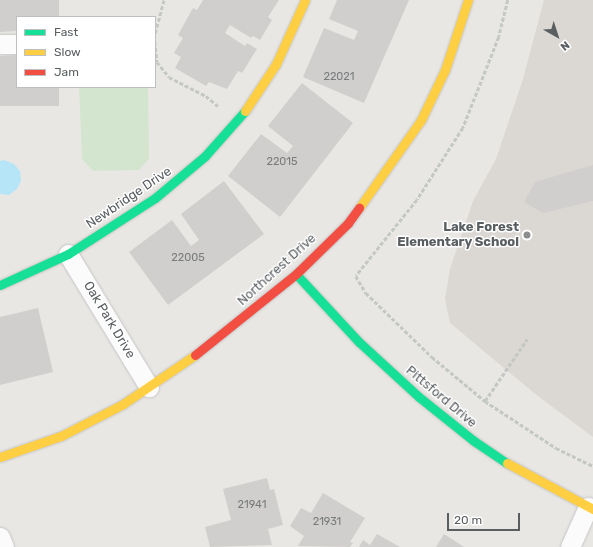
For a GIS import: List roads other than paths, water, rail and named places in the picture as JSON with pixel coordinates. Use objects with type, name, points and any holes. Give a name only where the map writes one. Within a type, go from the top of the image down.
[{"type":"street","name":"Newbridge Drive","points":[[0,285],[68,254],[167,189],[205,156],[237,122],[276,64],[305,0]]},
{"type":"street","name":"Northcrest Drive","points":[[0,457],[61,436],[123,404],[209,345],[296,274],[348,223],[391,165],[421,120],[445,70],[468,0]]},
{"type":"street","points":[[0,44],[16,44]]},
{"type":"street","name":"Oak Park Drive","points":[[68,254],[149,387]]},
{"type":"street","name":"Pittsford Drive","points":[[296,274],[359,342],[431,407],[505,462],[590,508]]},
{"type":"street","points":[[570,547],[590,508]]},
{"type":"street","points":[[0,537],[4,547]]},
{"type":"water","points":[[4,160],[14,164],[20,171],[21,181],[17,189],[9,195],[0,194],[0,161]]},
{"type":"place","name":"Lake Forest Elementary School","points":[[527,235]]}]
